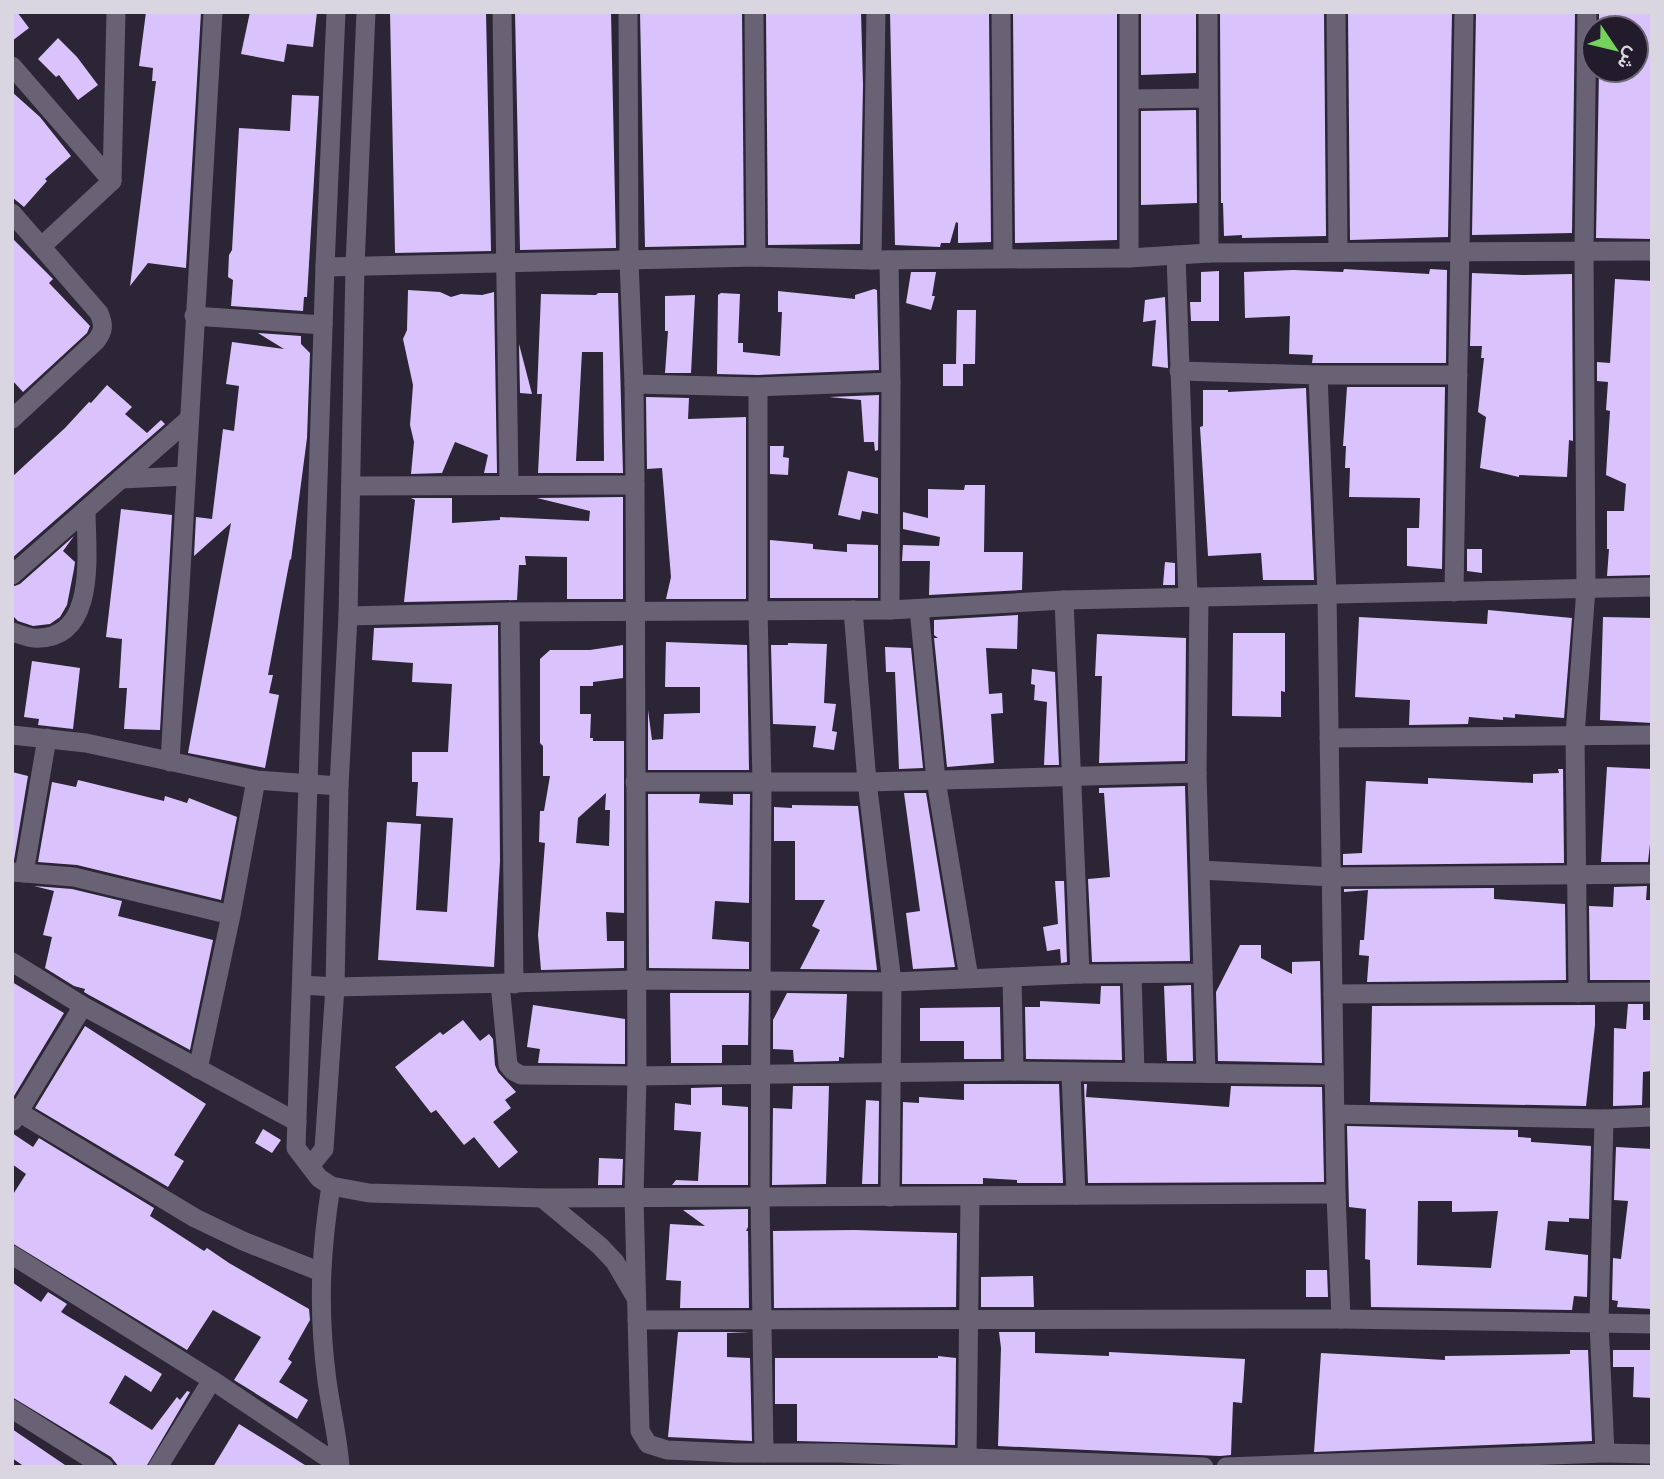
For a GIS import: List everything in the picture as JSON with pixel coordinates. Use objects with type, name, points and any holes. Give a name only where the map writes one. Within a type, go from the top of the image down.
[{"type":"street","points":[[42,246],[112,181],[117,12]]},
{"type":"street","points":[[170,762],[213,12]]},
{"type":"street","points":[[336,12],[296,1148],[319,1178],[331,1186],[369,1193],[542,1198],[1336,1194]]},
{"type":"street","points":[[310,1166],[324,1149],[335,987],[339,786],[348,616],[355,266],[366,12]]},
{"type":"street","points":[[502,12],[509,485]]},
{"type":"street","points":[[628,12],[629,261],[635,485],[635,1197],[640,1431],[648,1444],[667,1450],[839,1453],[1204,1467]]},
{"type":"street","points":[[754,12],[756,257]]},
{"type":"street","points":[[876,12],[881,260],[891,382],[890,610]]},
{"type":"street","points":[[1001,12],[1003,257]]},
{"type":"street","points":[[1129,12],[1129,258]]},
{"type":"street","points":[[1208,12],[1209,253]]},
{"type":"street","points":[[1336,12],[1338,252]]},
{"type":"street","points":[[1454,592],[1464,12]]},
{"type":"street","points":[[1578,993],[1575,736],[1586,589],[1584,251],[1587,12]]},
{"type":"street","points":[[12,66],[112,181]]},
{"type":"street","points":[[1129,99],[1208,98]]},
{"type":"street","points":[[12,212],[99,313],[103,323],[103,332],[14,414]]},
{"type":"street","points":[[325,267],[756,257],[881,260],[1129,258],[1209,253],[1652,251]]},
{"type":"street","points":[[1176,256],[1179,371],[1194,597],[1206,1073]]},
{"type":"street","points":[[194,316],[323,325]]},
{"type":"street","points":[[1179,371],[1458,375]]},
{"type":"street","points":[[1318,375],[1327,594],[1340,1319]]},
{"type":"street","points":[[634,384],[758,387],[891,382]]},
{"type":"street","points":[[758,387],[758,610],[762,782],[760,1197],[764,1453]]},
{"type":"street","points":[[12,575],[188,420]]},
{"type":"street","points":[[121,479],[185,475]]},
{"type":"street","points":[[351,486],[635,485]]},
{"type":"street","points":[[12,632],[34,638],[52,635],[68,626],[79,614],[86,588],[86,510]]},
{"type":"street","points":[[348,616],[510,612],[890,610],[1064,600],[1652,587]]},
{"type":"street","points":[[1064,600],[1080,974]]},
{"type":"street","points":[[919,609],[936,780],[969,978]]},
{"type":"street","points":[[853,610],[867,782],[892,982],[890,1197]]},
{"type":"street","points":[[510,612],[507,1061],[513,1071],[521,1075],[637,1076],[1014,1072],[1334,1075]]},
{"type":"street","points":[[1329,738],[1652,735]]},
{"type":"street","points":[[12,736],[86,743],[256,779],[339,786]]},
{"type":"street","points":[[47,738],[18,872],[74,877],[231,915]]},
{"type":"street","points":[[635,782],[867,782],[1197,773]]},
{"type":"street","points":[[198,1069],[231,915],[256,779]]},
{"type":"street","points":[[1200,870],[1332,877],[1652,874]]},
{"type":"street","points":[[12,962],[83,1006],[297,1122]]},
{"type":"street","points":[[302,985],[335,987],[636,980],[892,982],[1080,974],[1203,973]]},
{"type":"street","points":[[1132,974],[1135,1072]]},
{"type":"street","points":[[1012,977],[1014,1072]]},
{"type":"street","points":[[1333,994],[1652,992]]},
{"type":"street","points":[[83,1006],[14,1114],[195,1218],[243,1241],[321,1272]]},
{"type":"street","points":[[1071,1073],[1076,1195]]},
{"type":"street","points":[[1335,1114],[1604,1119],[1652,1117]]},
{"type":"street","points":[[1604,1119],[1600,1323],[1605,1453]]},
{"type":"street","points":[[331,1186],[322,1243],[320,1299],[340,1466]]},
{"type":"street","points":[[967,1460],[970,1196]]},
{"type":"street","points":[[542,1198],[600,1246],[615,1262],[637,1299]]},
{"type":"street","points":[[12,1255],[212,1380],[340,1466]]},
{"type":"street","points":[[637,1320],[1340,1319],[1652,1324]]},
{"type":"street","points":[[158,1467],[212,1380]]},
{"type":"street","points":[[12,1409],[104,1467]]},
{"type":"street","points":[[1226,1467],[1605,1453],[1652,1454]]},
{"type":"building","points":[[12,12],[17,12],[29,28],[12,41]]},
{"type":"building","points":[[146,12],[201,12],[186,268],[148,263],[130,286],[156,81],[152,81],[153,68],[139,66]]},
{"type":"building","points":[[250,12],[317,12],[313,47],[287,44],[284,62],[241,54]]},
{"type":"building","points":[[390,12],[486,12],[491,251],[395,253]]},
{"type":"building","points":[[515,12],[611,12],[616,248],[520,250]]},
{"type":"building","points":[[640,12],[742,12],[744,245],[645,247]]},
{"type":"building","points":[[766,12],[861,12],[863,85],[860,244],[768,245]]},
{"type":"building","points":[[890,12],[989,12],[991,242],[958,243],[956,222],[950,243],[941,243],[940,247],[895,245]]},
{"type":"building","points":[[1013,12],[1117,12],[1117,240],[1015,243]]},
{"type":"building","points":[[1141,12],[1196,12],[1196,73],[1141,75]]},
{"type":"building","points":[[1220,12],[1324,12],[1326,236],[1224,236],[1221,203]]},
{"type":"building","points":[[1348,12],[1452,12],[1448,237],[1350,240]]},
{"type":"building","points":[[1476,12],[1575,12],[1572,233],[1472,235]]},
{"type":"building","points":[[1652,12],[1652,239],[1596,238],[1599,84],[1650,84],[1650,14],[1599,14]]},
{"type":"building","points":[[58,38],[77,57],[98,85],[78,100],[59,75],[56,77],[38,59]]},
{"type":"building","points":[[12,92],[40,117],[71,156],[45,179],[47,181],[24,207],[12,197]]},
{"type":"building","points":[[292,95],[319,96],[307,297],[304,297],[303,311],[231,306],[233,280],[228,277],[239,128],[290,131]]},
{"type":"building","points":[[1196,110],[1197,203],[1141,205],[1141,111]]},
{"type":"building","points":[[12,238],[53,279],[49,283],[90,326],[87,333],[23,392],[12,380]]},
{"type":"building","points":[[1344,269],[1429,274],[1430,269],[1447,270],[1446,363],[1312,363],[1313,355],[1289,354],[1290,316],[1245,318],[1244,272],[1343,272]]},
{"type":"building","points":[[1219,271],[1219,321],[1191,321],[1190,302],[1201,302],[1201,272]]},
{"type":"building","points":[[911,272],[936,272],[932,296],[935,296],[931,310],[906,303]]},
{"type":"building","points":[[1472,273],[1572,274],[1573,441],[1569,440],[1567,477],[1519,477],[1480,468],[1486,417],[1478,412],[1484,358],[1481,358],[1482,346],[1470,346]]},
{"type":"building","points":[[1615,279],[1652,281],[1652,575],[1607,576],[1607,511],[1624,511],[1626,484],[1606,475],[1610,411],[1606,410],[1608,382],[1597,381],[1597,362],[1610,363]]},
{"type":"building","points":[[408,290],[440,292],[451,297],[494,292],[497,473],[484,473],[488,455],[455,442],[442,473],[411,474],[414,442],[410,425],[413,385],[403,339],[407,330]]},
{"type":"building","points":[[877,290],[879,370],[717,374],[718,295],[721,293],[740,294],[738,343],[743,343],[743,352],[780,356],[782,312],[778,312],[778,291],[855,299],[855,295]]},
{"type":"building","points":[[618,293],[623,473],[538,473],[542,394],[537,394],[541,294]],"holes":[[[582,352],[603,352],[604,461],[576,461]]]},
{"type":"building","points":[[695,295],[691,373],[665,373],[668,331],[665,331],[665,296]]},
{"type":"building","points":[[1165,297],[1168,368],[1152,366],[1156,320],[1143,322],[1145,300]]},
{"type":"building","points":[[957,310],[976,310],[975,364],[956,364]]},
{"type":"building","points":[[258,333],[301,336],[301,344],[310,353],[307,438],[291,560],[268,675],[273,675],[269,693],[279,695],[265,768],[188,753],[231,523],[194,556],[196,517],[212,519],[223,429],[234,431],[239,386],[226,384],[232,342],[284,349]]},
{"type":"building","points":[[519,344],[532,394],[520,393]]},
{"type":"building","points":[[943,364],[963,364],[963,386],[943,386]]},
{"type":"building","points":[[107,385],[132,407],[125,414],[147,433],[161,420],[165,424],[12,558],[12,477]]},
{"type":"building","points":[[1347,387],[1445,387],[1442,569],[1407,566],[1407,528],[1419,528],[1420,498],[1349,497],[1350,468],[1345,468],[1346,446],[1343,446]]},
{"type":"building","points":[[1306,388],[1314,580],[1263,580],[1261,553],[1208,556],[1200,427],[1203,426],[1203,390],[1228,392]]},
{"type":"building","points":[[879,395],[878,450],[875,451],[874,442],[864,442],[861,400],[829,397]]},
{"type":"building","points":[[646,397],[689,398],[688,419],[746,417],[746,599],[666,599],[671,577],[662,468],[647,469]]},
{"type":"building","points":[[770,446],[784,446],[783,457],[789,458],[788,475],[770,474]]},
{"type":"building","points":[[848,471],[878,478],[878,514],[862,511],[860,520],[838,515]]},
{"type":"building","points":[[965,485],[985,485],[984,552],[1023,552],[1022,590],[929,595],[930,561],[902,561],[903,545],[939,546],[940,537],[903,529],[903,512],[928,518],[928,489],[964,490]]},
{"type":"building","points":[[623,497],[623,599],[567,599],[567,557],[525,556],[526,565],[519,565],[517,600],[404,602],[415,500],[411,498],[452,498],[452,523],[500,520],[500,517],[589,521],[590,511],[537,498]]},
{"type":"building","points":[[121,509],[172,515],[160,730],[124,729],[127,688],[119,688],[122,639],[106,637]]},
{"type":"building","points":[[74,536],[63,551],[75,562],[67,605],[60,617],[50,624],[33,626],[18,621],[12,615],[12,587],[20,584]]},
{"type":"building","points":[[770,540],[813,544],[813,549],[847,552],[847,544],[878,545],[878,598],[770,598]]},
{"type":"building","points":[[1467,549],[1482,549],[1482,573],[1467,571]]},
{"type":"building","points":[[1165,562],[1175,563],[1175,585],[1163,585]]},
{"type":"building","points":[[1488,610],[1572,618],[1564,718],[1515,714],[1515,718],[1503,717],[1503,720],[1469,717],[1468,724],[1409,725],[1410,700],[1355,697],[1359,617],[1487,624]]},
{"type":"building","points":[[1018,615],[1017,649],[986,648],[989,694],[1002,693],[1003,713],[991,714],[994,763],[947,767],[934,638],[938,638],[934,635],[934,620]]},
{"type":"building","points":[[1603,617],[1652,618],[1652,723],[1600,720]]},
{"type":"building","points":[[498,625],[500,861],[494,967],[378,960],[387,822],[421,824],[416,910],[447,912],[453,818],[416,816],[418,782],[412,782],[412,752],[448,752],[452,684],[412,682],[413,663],[372,660],[374,628]]},
{"type":"building","points":[[1233,633],[1285,633],[1285,692],[1281,691],[1281,717],[1232,716]]},
{"type":"building","points":[[1097,634],[1186,638],[1185,761],[1099,763],[1102,676],[1095,676]]},
{"type":"building","points":[[666,642],[747,645],[749,770],[648,770],[648,710],[652,740],[663,739],[664,714],[700,713],[700,687],[665,687]]},
{"type":"building","points":[[827,644],[824,703],[836,704],[832,731],[837,732],[834,750],[813,747],[816,726],[773,724],[771,645]]},
{"type":"building","points":[[623,645],[623,678],[593,682],[593,686],[580,686],[580,714],[591,714],[590,738],[593,738],[593,741],[624,741],[624,913],[606,912],[607,941],[624,941],[624,968],[541,970],[538,935],[545,843],[539,842],[540,811],[544,811],[550,776],[543,776],[543,746],[540,743],[540,659],[550,650],[590,650]],"holes":[[[606,793],[605,810],[610,810],[609,846],[576,843],[578,818]]]},
{"type":"building","points":[[885,647],[911,648],[923,768],[899,769],[895,672],[886,672]]},
{"type":"building","points":[[32,661],[80,668],[73,729],[38,725],[39,719],[24,717]]},
{"type":"building","points":[[1032,669],[1055,672],[1059,765],[1044,765],[1047,702],[1034,700]]},
{"type":"building","points":[[1607,767],[1652,769],[1652,826],[1648,862],[1601,862]]},
{"type":"building","points":[[1558,769],[1563,769],[1564,863],[1343,865],[1343,854],[1362,853],[1366,781],[1428,784],[1428,778],[1533,783],[1533,774],[1559,773]]},
{"type":"building","points":[[12,772],[28,776],[14,860],[12,860]]},
{"type":"building","points":[[78,780],[164,801],[165,796],[187,803],[189,798],[237,817],[221,900],[77,865],[38,862],[52,782],[76,787]]},
{"type":"building","points":[[1185,786],[1190,961],[1092,962],[1088,879],[1110,877],[1104,793],[1099,793],[1099,788]]},
{"type":"building","points":[[904,793],[926,793],[955,967],[913,969],[906,913],[920,911]]},
{"type":"building","points":[[648,794],[700,794],[699,803],[733,805],[733,794],[750,794],[749,903],[715,901],[712,939],[749,942],[749,969],[649,968]]},
{"type":"building","points":[[792,805],[858,806],[877,970],[800,969],[820,930],[812,926],[825,900],[795,900],[795,841],[774,841],[774,807],[792,808]]},
{"type":"building","points":[[1055,881],[1064,881],[1067,962],[1061,963],[1060,949],[1047,951],[1043,927],[1058,924]]},
{"type":"building","points":[[34,886],[72,889],[122,901],[118,916],[213,940],[190,1050],[45,968],[52,937],[43,935],[54,891]]},
{"type":"building","points":[[1647,886],[1646,900],[1652,900],[1652,980],[1590,980],[1589,906],[1613,907],[1614,887]]},
{"type":"building","points":[[1494,888],[1494,899],[1565,904],[1566,980],[1367,982],[1369,956],[1359,955],[1360,940],[1364,940],[1368,890],[1344,892],[1344,889]]},
{"type":"building","points":[[1240,945],[1261,945],[1261,958],[1292,974],[1292,962],[1320,961],[1322,1063],[1218,1061],[1216,992]]},
{"type":"building","points":[[12,982],[64,1013],[14,1096],[12,1096]]},
{"type":"building","points":[[1191,985],[1193,1061],[1167,1061],[1164,986]]},
{"type":"building","points":[[1101,986],[1120,986],[1122,1060],[1026,1059],[1025,1007],[1040,1007],[1040,1001],[1100,1004]]},
{"type":"building","points":[[670,993],[749,993],[748,1045],[722,1045],[722,1063],[671,1063]]},
{"type":"building","points":[[787,993],[847,994],[844,1058],[839,1057],[839,1061],[794,1062],[793,1050],[773,1049],[773,1020]]},
{"type":"building","points":[[1628,1004],[1643,1004],[1643,1020],[1652,1020],[1651,1071],[1643,1072],[1642,1105],[1613,1106],[1614,1028],[1626,1029]]},
{"type":"building","points":[[533,1005],[625,1019],[625,1064],[538,1063],[540,1049],[527,1047]]},
{"type":"building","points":[[1595,1005],[1586,1106],[1370,1102],[1372,1006]]},
{"type":"building","points":[[1000,1007],[1001,1059],[964,1059],[964,1041],[920,1041],[920,1008]]},
{"type":"building","points":[[463,1020],[480,1041],[489,1034],[493,1039],[498,1072],[516,1092],[505,1100],[511,1108],[493,1122],[518,1152],[499,1168],[474,1137],[464,1145],[436,1110],[431,1113],[395,1067],[440,1032],[443,1035]]},
{"type":"building","points":[[85,1026],[206,1104],[174,1155],[184,1161],[168,1187],[35,1108]]},
{"type":"building","points":[[964,1084],[1059,1084],[1063,1183],[1017,1183],[1017,1180],[983,1178],[983,1184],[902,1184],[903,1102],[919,1103],[919,1097],[964,1100]]},
{"type":"building","points":[[1084,1084],[1087,1084],[1086,1097],[1229,1107],[1231,1086],[1322,1087],[1324,1182],[1088,1183]]},
{"type":"building","points":[[793,1086],[829,1086],[826,1184],[772,1185],[773,1108],[792,1109]]},
{"type":"building","points":[[722,1087],[722,1105],[748,1107],[748,1185],[672,1185],[676,1180],[698,1181],[701,1132],[674,1130],[675,1103],[691,1105],[691,1088]]},
{"type":"building","points":[[866,1100],[879,1101],[878,1184],[862,1184]]},
{"type":"building","points":[[1347,1126],[1518,1130],[1518,1137],[1531,1138],[1531,1142],[1591,1146],[1589,1219],[1548,1221],[1545,1250],[1588,1255],[1587,1297],[1574,1296],[1572,1310],[1371,1307],[1370,1260],[1365,1259],[1366,1209],[1349,1207]],"holes":[[[1418,1201],[1452,1201],[1452,1212],[1498,1211],[1491,1268],[1417,1265]]]},
{"type":"building","points":[[263,1129],[281,1140],[272,1153],[255,1143]]},
{"type":"building","points":[[12,1133],[33,1147],[39,1138],[154,1208],[150,1216],[204,1251],[207,1248],[309,1309],[310,1320],[288,1359],[292,1362],[279,1382],[308,1400],[297,1419],[234,1380],[261,1337],[213,1310],[187,1350],[12,1243],[12,1196],[26,1174],[12,1164]]},
{"type":"building","points":[[1616,1147],[1652,1149],[1652,1309],[1617,1307],[1618,1301],[1612,1300],[1613,1258],[1621,1259],[1628,1201],[1614,1200]]},
{"type":"building","points":[[599,1158],[623,1159],[622,1185],[598,1185]]},
{"type":"building","points":[[748,1209],[746,1231],[749,1308],[680,1308],[681,1281],[666,1280],[670,1224],[705,1226],[683,1210]]},
{"type":"building","points":[[773,1231],[957,1233],[956,1307],[774,1308]]},
{"type":"building","points":[[1306,1270],[1327,1270],[1328,1297],[1306,1297]]},
{"type":"building","points":[[1033,1276],[1034,1307],[981,1307],[981,1277]]},
{"type":"building","points":[[12,1282],[41,1302],[48,1292],[67,1304],[61,1312],[162,1374],[151,1392],[125,1375],[109,1403],[152,1430],[177,1397],[180,1400],[187,1391],[190,1392],[146,1467],[119,1467],[111,1457],[12,1397]]},
{"type":"building","points":[[678,1332],[750,1332],[727,1333],[727,1357],[750,1358],[752,1441],[668,1437]]},
{"type":"building","points":[[999,1332],[1035,1332],[1035,1353],[1109,1356],[1109,1352],[1245,1359],[1242,1403],[1233,1402],[1231,1455],[998,1446],[1001,1348]]},
{"type":"building","points":[[1570,1350],[1588,1350],[1592,1441],[1314,1452],[1321,1353],[1445,1360],[1445,1356],[1570,1354]]},
{"type":"building","points":[[1613,1350],[1652,1350],[1652,1398],[1633,1397],[1634,1367],[1613,1367]]},
{"type":"building","points":[[775,1358],[956,1358],[955,1445],[797,1441],[797,1404],[775,1404]]},
{"type":"building","points":[[239,1424],[286,1453],[308,1467],[213,1467]]},
{"type":"building","points":[[12,1429],[68,1467],[25,1467],[12,1458]]}]
